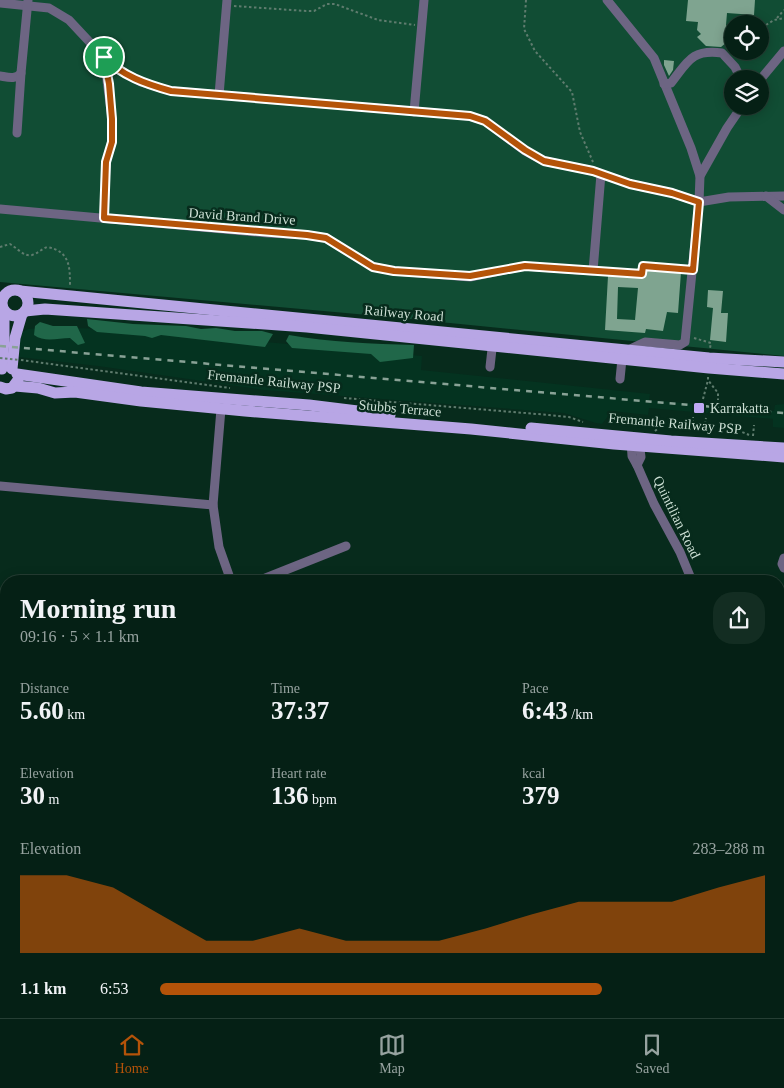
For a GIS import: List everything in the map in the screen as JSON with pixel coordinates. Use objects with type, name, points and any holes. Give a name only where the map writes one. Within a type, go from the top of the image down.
[{"type":"main road","points":[[0,387],[6,390],[15,338],[27,300],[20,292],[14,290],[3,292],[2,300],[4,339],[9,369]]},
{"type":"main road","name":"Railway Road","points":[[20,292],[625,355],[709,368],[784,374]]},
{"type":"main road","points":[[2,309],[15,316],[23,313]]},
{"type":"main road","name":"Railway Road","points":[[23,313],[45,309],[493,342]]},
{"type":"main road","name":"Railway Road","points":[[625,355],[784,362]]},
{"type":"main road","name":"Stubbs Terrace","points":[[9,369],[38,388],[55,393],[81,393],[222,409],[462,428],[635,441],[784,448]]},
{"type":"main road","name":"Stubbs Terrace","points":[[9,369],[141,392],[309,405],[411,418],[784,457]]},
{"type":"street","points":[[414,112],[424,0]]},
{"type":"street","points":[[608,0],[654,58],[691,148],[700,176],[685,342],[680,345],[645,342],[625,355],[620,379]]},
{"type":"street","points":[[0,3],[28,3],[49,8],[69,20],[112,66],[141,82],[171,91],[470,116],[485,121],[525,150],[544,161],[601,174],[630,184],[672,193],[699,202],[729,197],[784,196]]},
{"type":"street","points":[[17,133],[28,3]]},
{"type":"street","points":[[218,95],[227,3]]},
{"type":"street","points":[[768,70],[784,51]]},
{"type":"street","points":[[664,84],[672,83],[690,58],[703,52],[722,53],[737,70]]},
{"type":"street","points":[[104,57],[109,84],[112,119],[112,142],[106,162],[104,218]]},
{"type":"street","points":[[0,76],[15,78],[21,73]]},
{"type":"street","points":[[700,176],[726,128],[735,115]]},
{"type":"street","points":[[593,270],[601,174]]},
{"type":"street","points":[[766,196],[784,210]]},
{"type":"street","name":"David Brand Drive","points":[[0,209],[307,235],[326,238],[373,267],[394,271],[470,276],[525,266],[593,270]]},
{"type":"street","points":[[490,367],[493,342]]},
{"type":"street","points":[[222,409],[213,505],[219,547],[229,575]]},
{"type":"street","name":"Quintilian Road","points":[[635,441],[641,457],[637,464],[654,504],[680,552],[690,575]]},
{"type":"street","points":[[0,486],[213,505]]},
{"type":"street","points":[[273,575],[346,546]]},
{"type":"street","points":[[784,558],[782,564],[784,568]]},
{"type":"path","points":[[526,0],[524,29],[535,51],[572,92],[580,132],[594,165],[601,174]]},
{"type":"path","points":[[227,3],[306,11],[314,11],[327,4],[335,4],[378,20],[422,26]]},
{"type":"path","points":[[769,23],[784,10]]},
{"type":"path","points":[[774,20],[784,18]]},
{"type":"path","points":[[0,247],[10,244],[23,254],[28,255],[33,255],[42,248],[47,247],[60,251],[66,257],[70,274],[70,296]]},
{"type":"path","points":[[593,270],[642,274],[643,266],[693,270]]},
{"type":"path","name":"Fremantle Railway PSP","points":[[9,369],[238,389]]},
{"type":"path","points":[[703,399],[708,380]]},
{"type":"path","name":"Fremantle Railway PSP","points":[[344,398],[549,415],[569,418],[589,425]]},
{"type":"path","points":[[693,417],[693,423],[735,429],[753,438]]},
{"type":"path","points":[[704,424],[706,418]]},
{"type":"path","name":"Fremantle Railway PSP","points":[[663,432],[654,432],[660,427],[693,423]]},
{"type":"path","points":[[753,438],[754,425]]},
{"type":"path","name":"Fremantle Railway PSP","points":[[744,439],[753,438]]},
{"type":"shaded area","points":[[0,0],[784,0],[784,356],[390,317],[0,282]]},
{"type":"shaded area","points":[[87,319],[133,324],[186,326],[201,329],[262,331],[273,334],[265,347],[161,335],[152,338],[97,332],[88,326]]},
{"type":"shaded area","points":[[40,322],[53,326],[77,326],[85,343],[78,345],[70,338],[43,339],[38,337],[34,335],[35,326]]},
{"type":"shaded area","points":[[49,327],[133,330],[422,356],[421,370],[650,394],[649,400],[774,411],[775,405],[784,404],[784,428],[773,427],[773,419],[649,408],[648,415],[612,411],[602,424],[564,413],[264,390],[98,366],[19,357],[21,333],[28,329]]},
{"type":"shaded area","points":[[289,335],[351,342],[414,345],[413,358],[380,362],[371,354],[292,348],[286,341]]},
{"type":"building","points":[[688,0],[755,0],[754,15],[727,13],[727,15],[724,15],[724,44],[721,47],[706,46],[697,37],[701,34],[697,30],[698,22],[686,21]]},
{"type":"building","points":[[664,60],[674,61],[673,70],[669,76],[664,65]]},
{"type":"building","points":[[646,269],[681,272],[678,313],[667,312],[663,331],[646,329],[645,333],[605,330],[608,276],[645,278]],"holes":[[[618,287],[638,288],[635,320],[617,319]]]},
{"type":"building","points":[[708,290],[723,291],[721,313],[728,313],[726,342],[710,340],[713,308],[707,307]]},
{"type":"railway","points":[[0,346],[784,413]]},
{"type":"place","name":"Karrakatta","points":[[699,408]]},
{"type":"route","points":[[104,57],[112,66],[141,82],[171,91],[470,116],[485,121],[525,150],[544,161],[593,171],[630,184],[672,193],[699,202],[693,270],[643,266],[642,274],[525,266],[479,276],[394,271],[373,267],[355,258],[342,247],[326,238],[104,218],[106,162],[112,142],[109,84],[104,57]]}]
